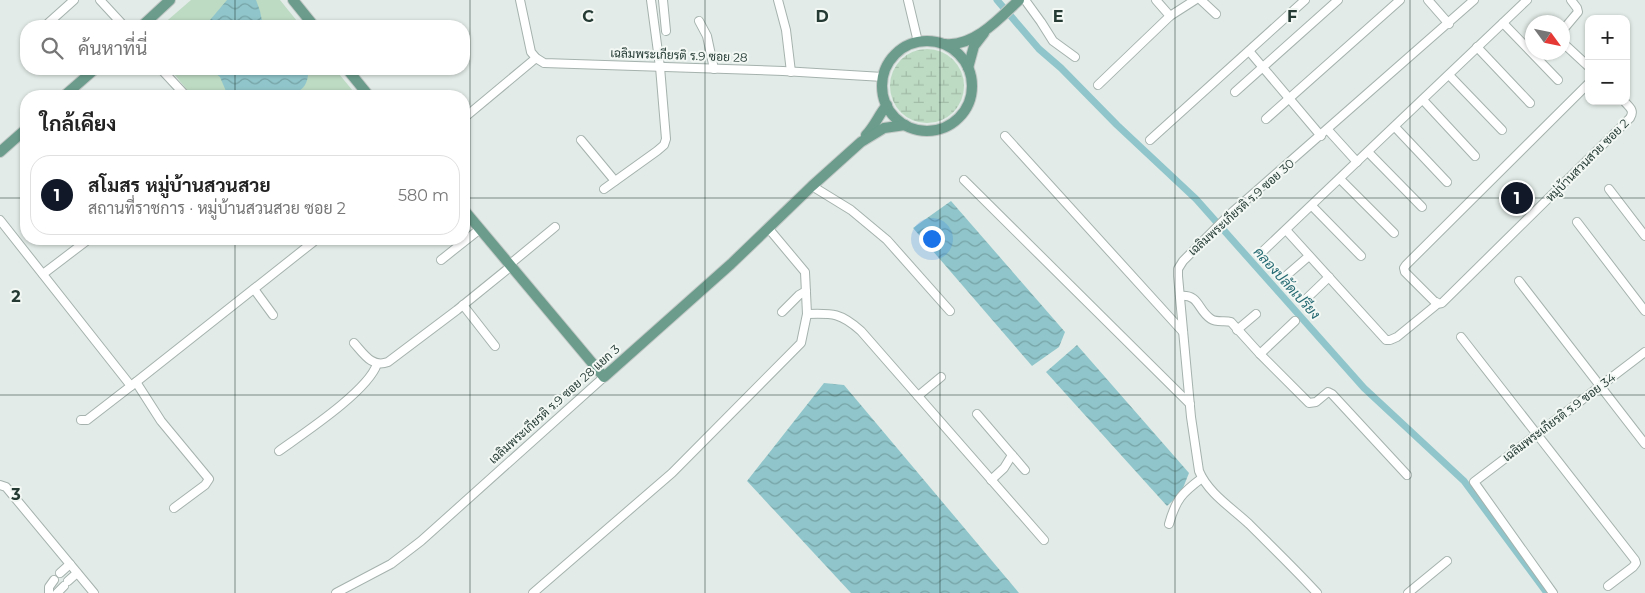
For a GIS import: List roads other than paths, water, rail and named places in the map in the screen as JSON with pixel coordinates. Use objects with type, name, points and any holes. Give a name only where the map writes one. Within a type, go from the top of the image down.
[{"type":"main road","points":[[148,20],[170,0]]},
{"type":"main road","points":[[293,0],[309,20]]},
{"type":"main road","points":[[942,43],[956,51],[968,68],[971,79],[970,97],[967,106],[956,120],[940,128],[931,130],[905,125],[894,116],[886,105],[883,91],[883,77],[895,54],[902,48],[918,42],[934,41],[953,45],[963,43],[988,28],[1020,1]]},
{"type":"main road","points":[[968,68],[974,46],[988,28]]},
{"type":"main road","points":[[71,90],[88,75]]},
{"type":"main road","points":[[352,75],[364,90]]},
{"type":"main road","name":"เฉลิมพระเกียรติ ร.9 ซอย 28 แยก 3","points":[[604,377],[769,229],[812,186],[861,142],[886,105]]},
{"type":"main road","name":"เฉลิมพระเกียรติ ร.9 ซอย 28 แยก 3","points":[[861,142],[884,128],[905,125]]},
{"type":"main road","points":[[0,152],[20,134]]},
{"type":"main road","points":[[470,218],[604,377]]},
{"type":"street","points":[[52,20],[74,0]]},
{"type":"street","points":[[100,0],[118,20]]},
{"type":"street","points":[[470,113],[536,58],[531,52],[528,42],[520,0]]},
{"type":"street","points":[[604,189],[664,145],[666,139],[660,67],[651,0]]},
{"type":"street","points":[[663,0],[666,32]]},
{"type":"street","points":[[778,0],[786,30],[791,72]]},
{"type":"street","points":[[908,0],[918,42]]},
{"type":"street","points":[[1156,0],[1170,16]]},
{"type":"street","points":[[1098,85],[1170,16],[1195,0]]},
{"type":"street","points":[[1200,0],[1216,14]]},
{"type":"street","points":[[1150,140],[1306,0]]},
{"type":"street","points":[[1235,92],[1338,0]]},
{"type":"street","points":[[1266,119],[1400,0]]},
{"type":"street","points":[[1428,0],[1449,24]]},
{"type":"street","name":"เฉลิมพระเกียรติ ร.9 ซอย 30","points":[[1202,478],[1199,471],[1190,404],[1178,268],[1185,258],[1229,216],[1474,0]]},
{"type":"street","points":[[1261,253],[1527,0]]},
{"type":"street","points":[[1570,22],[1578,12],[1571,0]]},
{"type":"street","points":[[1020,1],[1041,22],[1053,41],[1074,57]]},
{"type":"street","points":[[699,21],[707,36],[714,69]]},
{"type":"street","points":[[1504,23],[1558,80]]},
{"type":"street","points":[[1477,47],[1530,103]]},
{"type":"street","points":[[1570,49],[1585,62]]},
{"type":"street","points":[[1248,51],[1321,136]]},
{"type":"street","name":"เฉลิมพระเกียรติ ร.9 ซอย 28","points":[[536,58],[550,64],[883,77]]},
{"type":"street","points":[[1449,74],[1502,130]]},
{"type":"street","points":[[167,75],[180,90]]},
{"type":"street","points":[[1286,230],[1386,340],[1398,337],[1435,306],[1436,302],[1405,272],[1404,268],[1406,265],[1585,87]]},
{"type":"street","points":[[1423,100],[1475,156]]},
{"type":"street","name":"หมู่บ้านสวนสวย ซอย 2","points":[[1436,302],[1437,304],[1442,303],[1630,118],[1632,110],[1628,105]]},
{"type":"street","points":[[1395,127],[1447,182]]},
{"type":"street","points":[[1328,130],[1357,162]]},
{"type":"street","points":[[1005,136],[1184,332]]},
{"type":"street","points":[[581,140],[614,181]]},
{"type":"street","points":[[1368,152],[1422,207]]},
{"type":"street","points":[[1340,179],[1394,233]]},
{"type":"street","points":[[964,180],[1190,404]]},
{"type":"street","points":[[812,186],[851,210],[887,240],[950,311]]},
{"type":"street","points":[[1609,189],[1645,236]]},
{"type":"street","points":[[1312,206],[1361,256]]},
{"type":"street","points":[[0,220],[208,480],[205,485],[174,508]]},
{"type":"street","points":[[1577,222],[1645,311]]},
{"type":"street","points":[[354,343],[367,358],[377,364],[382,365],[388,362],[463,305],[555,227]]},
{"type":"street","points":[[533,593],[672,473],[795,350],[803,338],[807,314],[806,272],[769,229]]},
{"type":"street","points":[[470,238],[480,230]]},
{"type":"street","points":[[43,274],[81,245]]},
{"type":"street","points":[[81,420],[87,420],[254,289],[303,245]]},
{"type":"street","points":[[441,260],[460,245]]},
{"type":"street","points":[[1287,275],[1308,256]]},
{"type":"street","points":[[1304,300],[1329,277]]},
{"type":"street","points":[[1518,281],[1645,444]]},
{"type":"street","points":[[254,289],[273,315]]},
{"type":"street","points":[[782,312],[799,295],[806,291]]},
{"type":"street","points":[[1180,296],[1193,298],[1210,318],[1231,322],[1309,403],[1316,402],[1328,392],[1332,394],[1407,475]]},
{"type":"street","points":[[463,305],[495,346]]},
{"type":"street","points":[[807,314],[832,313],[852,322],[862,331],[1044,540]]},
{"type":"street","points":[[1237,330],[1256,314]]},
{"type":"street","points":[[1260,354],[1295,322]]},
{"type":"street","points":[[1461,337],[1635,560],[1634,565],[1608,586]]},
{"type":"street","name":"เฉลิมพระเกียรติ ร.9 ซอย 34","points":[[1554,593],[1474,482],[1645,352]]},
{"type":"street","points":[[280,451],[339,407],[366,382],[374,372],[377,364]]},
{"type":"street","name":"เฉลิมพระเกียรติ ร.9 ซอย 28 แยก 3","points":[[336,593],[350,590],[391,564],[421,541],[604,377]]},
{"type":"street","points":[[918,396],[941,377]]},
{"type":"street","points":[[977,414],[1025,470]]},
{"type":"street","points":[[991,480],[1004,468],[1012,455]]},
{"type":"street","points":[[1169,524],[1174,505],[1179,498],[1202,478],[1317,593]]},
{"type":"street","points":[[0,485],[6,488],[94,593]]},
{"type":"street","points":[[1408,593],[1447,561]]},
{"type":"street","points":[[60,573],[70,564]]},
{"type":"street","points":[[57,593],[77,573]]},
{"type":"street","points":[[48,593],[49,587],[54,580]]},
{"type":"water","points":[[227,0],[256,0],[262,20],[210,20]]},
{"type":"water","points":[[218,75],[308,75],[306,83],[299,90],[225,90]]},
{"type":"water","points":[[951,201],[1065,332],[1059,347],[1032,366],[913,228]]},
{"type":"water","points":[[1077,345],[1189,473],[1181,493],[1167,506],[1046,372]]},
{"type":"water","points":[[824,383],[844,385],[1019,593],[851,593],[747,481]]},
{"type":"waterway","name":"คลองปลัดเปรียง","points":[[997,0],[1039,49],[1196,199],[1364,388],[1464,481],[1547,593]]},
{"type":"place","name":"สโมสร หมู่บ้านสวนสวย","points":[[1517,198]]}]
